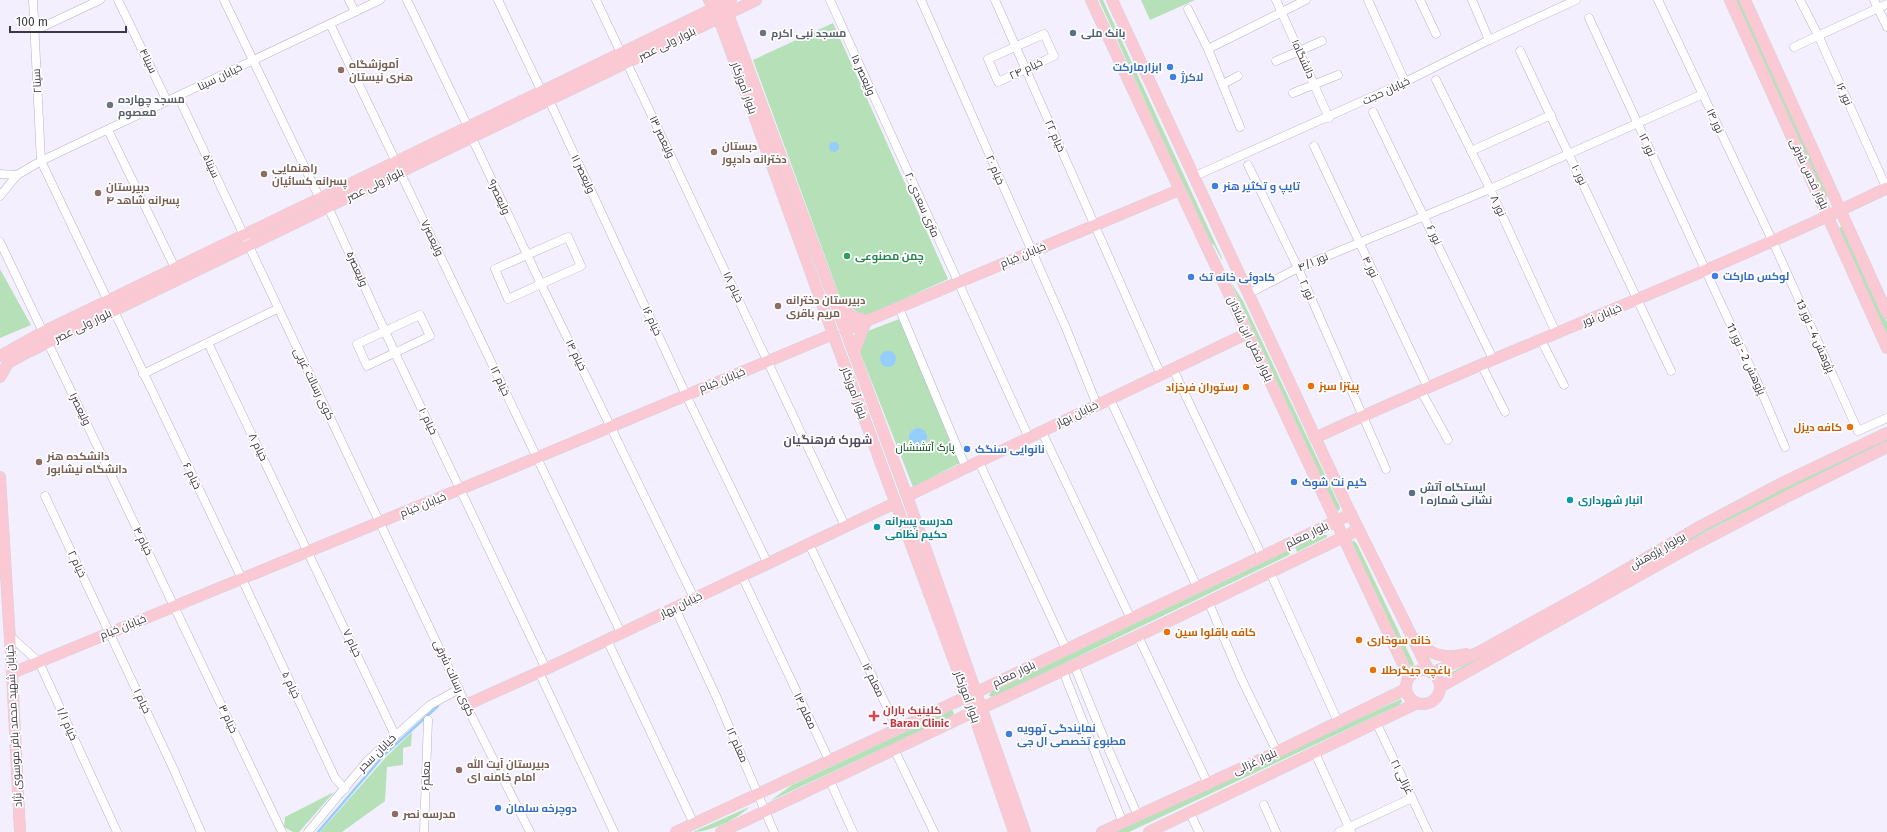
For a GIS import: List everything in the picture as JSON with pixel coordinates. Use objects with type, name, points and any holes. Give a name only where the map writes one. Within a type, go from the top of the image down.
[{"type":"main road","name":"بلوار ولی عصر","points":[[470,132],[549,100],[577,81],[624,58],[721,6],[756,0]]},
{"type":"main road","name":"بلوار فضل ابن شاذان","points":[[1091,0],[1409,677]]},
{"type":"main road","name":"بلوار فضل ابن شاذان","points":[[1112,0],[1193,178],[1358,530],[1407,630],[1430,672]]},
{"type":"main road","name":"بلوار قدس شرقی","points":[[1730,0],[1887,348]]},
{"type":"main road","name":"بلوار قدس شرقی","points":[[1745,0],[1887,312]]},
{"type":"main road","name":"بلوار آموزگار","points":[[721,6],[786,169],[907,496],[972,694]]},
{"type":"main road","name":"بلوار آموزگار","points":[[721,6],[775,174],[864,420],[895,504],[972,694],[1025,832]]},
{"type":"main road","name":"بلوار ولی عصر","points":[[0,377],[8,363],[114,311],[246,240],[320,198],[396,162],[437,148],[470,132],[542,92],[577,81]]},
{"type":"main road","name":"بلوار ولی عصر","points":[[0,356],[43,332],[175,268],[328,207],[400,172],[437,148]]},
{"type":"main road","points":[[775,174],[786,169]]},
{"type":"main road","name":"خیابان نور","points":[[1315,438],[1481,364],[1706,272],[1887,188]]},
{"type":"main road","name":"خیابان خیام","points":[[846,330],[1179,190]]},
{"type":"main road","points":[[1218,270],[1232,262]]},
{"type":"main road","points":[[837,306],[852,316],[866,321],[854,352]]},
{"type":"main road","points":[[43,332],[48,343]]},
{"type":"main road","name":"خیابان بهار","points":[[907,496],[1248,333]]},
{"type":"main road","name":"خیابان خیام","points":[[12,673],[309,552],[833,334]]},
{"type":"main road","points":[[864,420],[877,416]]},
{"type":"main road","name":"بولوار پژوهش","points":[[1430,672],[1478,652],[1750,499],[1887,433]]},
{"type":"main road","name":"بولوار پژوهش","points":[[1440,687],[1681,552],[1786,497],[1887,447]]},
{"type":"main road","name":"خیابان شهید محمد باقر موسوی نژاد","points":[[0,477],[20,832]]},
{"type":"main road","name":"خیابان بهار","points":[[466,705],[543,671],[845,526],[895,504]]},
{"type":"main road","name":"بلوار معلم","points":[[676,832],[896,728],[972,694],[1351,514]]},
{"type":"main road","name":"بلوار معلم","points":[[721,832],[894,749],[1138,636],[1358,530]]},
{"type":"main road","points":[[1289,543],[1296,560]]},
{"type":"main road","points":[[1407,630],[1423,647],[1439,656],[1455,656],[1478,652]]},
{"type":"main road","points":[[1418,671],[1430,672],[1439,681],[1440,687],[1435,699],[1423,704],[1417,703],[1408,696],[1406,689],[1409,677],[1418,671]]},
{"type":"main road","name":"بلوار غزالی","points":[[1102,832],[1277,752],[1406,689]]},
{"type":"main road","name":"بلوار غزالی","points":[[1149,832],[1417,703]]},
{"type":"main road","name":"بلوار آموزگار","points":[[978,710],[1014,832]]},
{"type":"street","name":"سینا۲","points":[[33,0],[41,162]]},
{"type":"street","points":[[34,31],[100,0]]},
{"type":"street","name":"سینا۴","points":[[118,0],[167,101]]},
{"type":"street","points":[[349,0],[355,12]]},
{"type":"street","name":"خیابان سینا","points":[[17,175],[167,101],[380,0]]},
{"type":"street","name":"ولیعصر۹","points":[[407,0],[527,255]]},
{"type":"street","points":[[498,0],[542,92]]},
{"type":"street","name":"ولیعصر ۱۳","points":[[596,0],[697,212]]},
{"type":"street","name":"ولیعصر ۱۵","points":[[830,0],[887,128]]},
{"type":"street","name":"خیام ۲۰","points":[[920,0],[1066,328],[1098,405]]},
{"type":"street","name":"خیام ۲۲","points":[[995,0],[1161,375]]},
{"type":"street","name":"دانشگاه۱","points":[[1276,0],[1329,118]]},
{"type":"street","points":[[1208,50],[1306,0]]},
{"type":"street","points":[[1368,0],[1405,82]]},
{"type":"street","points":[[1420,0],[1436,34]]},
{"type":"street","points":[[1472,0],[1489,40]]},
{"type":"street","name":"خیابان حجت","points":[[1193,178],[1251,150],[1329,118],[1489,40],[1576,0]]},
{"type":"street","name":"نور ۱۴","points":[[1658,0],[1773,242]]},
{"type":"street","name":"نور ۱۶","points":[[1800,0],[1818,35],[1887,188]]},
{"type":"street","points":[[1874,0],[1887,27]]},
{"type":"street","points":[[226,3],[320,198]]},
{"type":"street","points":[[1794,47],[1887,4]]},
{"type":"street","points":[[1188,9],[1223,84],[1240,127]]},
{"type":"street","name":"نور ۱۲","points":[[1589,18],[1706,272]]},
{"type":"street","points":[[330,24],[396,162]]},
{"type":"street","name":"خیام ۲۴","points":[[1044,34],[1054,56],[998,82],[988,59],[1015,47],[1044,34]]},
{"type":"street","points":[[1276,61],[1322,41]]},
{"type":"street","name":"نور ۱۰","points":[[1520,51],[1671,371]]},
{"type":"street","points":[[1293,93],[1338,75]]},
{"type":"street","points":[[1223,84],[1238,76]]},
{"type":"street","name":"نور ۸","points":[[1436,80],[1490,189],[1556,333]]},
{"type":"street","name":"نور ۴/۱","points":[[1248,294],[1298,268],[1490,189],[1703,94]]},
{"type":"street","name":"سینا۵","points":[[178,96],[246,240]]},
{"type":"street","name":"ولیعصر ۱۱","points":[[549,100],[618,248]]},
{"type":"street","name":"نور ۶","points":[[1373,112],[1425,215],[1493,359]]},
{"type":"street","points":[[1471,151],[1551,115]]},
{"type":"street","name":"۲۰ متری سعدی","points":[[887,128],[1029,438]]},
{"type":"street","points":[[108,130],[175,268]]},
{"type":"street","name":"نور ۴","points":[[1314,146],[1448,440]]},
{"type":"street","points":[[41,162],[108,301]]},
{"type":"street","name":"نور ۲","points":[[1248,165],[1298,268],[1386,469]]},
{"type":"street","name":"ولیعصر۷","points":[[400,172],[463,304]]},
{"type":"street","points":[[0,174],[17,175]]},
{"type":"street","points":[[0,196],[17,175]]},
{"type":"street","name":"ولیعصر۵","points":[[328,207],[385,331]]},
{"type":"street","name":"خیام ۱۸","points":[[697,212],[845,526]]},
{"type":"street","points":[[568,237],[581,266],[508,298],[496,269],[527,255],[568,237]]},
{"type":"street","name":"کوی رسالت غربی","points":[[246,240],[381,522]]},
{"type":"street","points":[[0,242],[43,332]]},
{"type":"street","name":"پژوهش 4 - نور 13","points":[[1773,242],[1858,431],[1887,418]]},
{"type":"street","name":"خیام ۱۶","points":[[618,248],[686,395],[768,564]]},
{"type":"street","name":"خیام ۱۴","points":[[527,255],[612,426],[694,598]]},
{"type":"street","name":"پژوهش 2 - نور 11","points":[[1706,272],[1759,386],[1785,447]]},
{"type":"street","name":"خیام ۱۲","points":[[463,304],[621,633]]},
{"type":"street","points":[[898,308],[966,468]]},
{"type":"street","points":[[143,374],[278,309]]},
{"type":"street","name":"خیام ۶","points":[[114,311],[242,579]]},
{"type":"street","points":[[420,315],[430,336],[367,366],[357,344],[385,331],[420,315]]},
{"type":"street","name":"خیام ۱۰","points":[[385,331],[504,579],[582,764],[614,832]]},
{"type":"street","points":[[1541,340],[1564,385]]},
{"type":"street","name":"ولیعصر۱","points":[[48,343],[112,475]]},
{"type":"street","name":"خیام ۸","points":[[208,343],[309,552]]},
{"type":"street","points":[[1481,364],[1505,412]]},
{"type":"street","points":[[1173,369],[1262,556]]},
{"type":"street","points":[[1110,399],[1197,587]]},
{"type":"street","points":[[1042,432],[1131,619]]},
{"type":"street","points":[[979,462],[1066,649]]},
{"type":"street","name":"خیام ۴","points":[[112,475],[174,606]]},
{"type":"street","name":"خیام ۲","points":[[45,496],[110,633]]},
{"type":"street","name":"کوی رسالت شرقی","points":[[381,522],[466,705],[530,832]]},
{"type":"street","name":"معلم ۱۶","points":[[809,544],[896,728]]},
{"type":"street","name":"خیام ۷","points":[[309,552],[395,735]]},
{"type":"street","points":[[1270,572],[1338,722]]},
{"type":"street","name":"معلم ۱۴","points":[[742,576],[829,760]]},
{"type":"street","name":"خیام ۵","points":[[242,579],[335,778],[345,789]]},
{"type":"street","points":[[1208,602],[1241,678],[1277,752]]},
{"type":"street","name":"خیام ۳","points":[[174,606],[282,832]]},
{"type":"street","name":"معلم ۱۲","points":[[675,608],[759,793],[764,811],[774,832]]},
{"type":"street","name":"خیام ۱","points":[[110,633],[174,770],[201,832]]},
{"type":"street","points":[[10,636],[39,662]]},
{"type":"street","points":[[1138,636],[1208,784]]},
{"type":"street","points":[[607,640],[694,824]]},
{"type":"street","name":"خیام ۱/۱","points":[[39,662],[117,832]]},
{"type":"street","points":[[1074,666],[1138,816]]},
{"type":"street","points":[[1063,671],[1123,823]]},
{"type":"street","name":"خیابان سحر","points":[[308,832],[368,760],[430,705],[459,689]]},
{"type":"street","name":"معلم۶","points":[[424,832],[428,720]]},
{"type":"street","name":"غزالی ۲۱","points":[[1376,722],[1428,832]]},
{"type":"street","points":[[894,749],[934,832]]},
{"type":"street","points":[[1315,753],[1350,830]]},
{"type":"street","points":[[830,781],[854,832]]},
{"type":"street","points":[[1339,832],[1350,830],[1412,798]]},
{"type":"street","points":[[1264,805],[1276,832]]},
{"type":"street","points":[[1190,813],[1199,832]]},
{"type":"green space","points":[[1099,0],[1103,0],[1222,260],[1214,245],[1209,242]]},
{"type":"green space","points":[[1141,0],[1195,0],[1150,20]]},
{"type":"green space","points":[[1735,0],[1740,0],[1828,194],[1827,197],[1824,196]]},
{"type":"green space","points":[[833,23],[948,279],[866,316],[842,303],[753,60]]},
{"type":"green space","points":[[1841,227],[1845,230],[1887,322],[1887,336],[1840,231],[1839,228]]},
{"type":"green space","points":[[0,269],[31,325],[0,338]]},
{"type":"green space","points":[[1230,281],[1243,301],[1340,507],[1339,511],[1336,509]]},
{"type":"green space","name":"پارک آتشنشان","points":[[899,319],[960,463],[913,487],[860,352],[868,331]]},
{"type":"green space","points":[[1887,436],[1887,441],[1711,529],[1445,679],[1447,675],[1759,499]]},
{"type":"green space","points":[[1321,535],[1327,535],[1327,537],[1297,552],[1295,547]]},
{"type":"green space","points":[[1353,540],[1357,544],[1414,664],[1412,667],[1409,664],[1352,543]]},
{"type":"green space","points":[[1287,551],[1290,553],[1289,555],[994,697],[989,696],[991,692]]},
{"type":"green space","points":[[1401,699],[1402,702],[1399,705],[1129,832],[1115,832]]},
{"type":"green space","points":[[952,710],[954,713],[952,716],[770,801],[792,785]]},
{"type":"green space","points":[[412,732],[411,746],[403,748],[403,765],[387,767],[385,801],[342,832],[320,832],[387,756]]},
{"type":"green space","points":[[334,792],[299,832],[293,832],[284,827],[285,817]]},
{"type":"green space","points":[[749,807],[738,816],[723,824],[707,830],[693,832]]},
{"type":"water","points":[[834,142],[839,147],[834,152],[829,147]]},
{"type":"water","points":[[885,351],[891,351],[896,356],[894,365],[891,367],[885,367],[880,362],[880,356]]},
{"type":"water","points":[[914,428],[922,428],[927,433],[925,444],[922,446],[914,446],[909,441],[909,433]]},
{"type":"waterway","points":[[318,832],[384,755],[438,706]]},
{"type":"place","name":"مسجد نبی اکرم","points":[[763,33]]},
{"type":"place","name":"بانک ملی","points":[[1073,33]]},
{"type":"place","name":"ابزارمارکت","points":[[1170,67]]},
{"type":"place","name":"آموزشگاه هنری نیستان","points":[[341,70]]},
{"type":"place","name":"لاکرژ","points":[[1173,77]]},
{"type":"place","name":"مسجد چهارده معصوم","points":[[110,105]]},
{"type":"place","name":"دبستان دخترانه دادپور","points":[[714,152]]},
{"type":"place","name":"راهنمایی پسرانه کسائیان","points":[[264,174]]},
{"type":"place","name":"تایپ و تکثیر هنر","points":[[1215,186]]},
{"type":"place","name":"دبیرستان پسرانه شاهد ۴","points":[[98,193]]},
{"type":"place","name":"چمن مصنوعی","points":[[847,256]]},
{"type":"place","name":"لوکس مارکت","points":[[1715,276]]},
{"type":"place","name":"کادوئی خانه تک","points":[[1191,277]]},
{"type":"place","name":"دبیرستان دخترانه مریم باقری","points":[[778,306]]},
{"type":"place","name":"پیتزا سبز","points":[[1311,386]]},
{"type":"place","name":"رستوران فرخزاد","points":[[1246,387]]},
{"type":"place","name":"کافه دیزل","points":[[1850,427]]},
{"type":"place","name":"نانوایی سنگک","points":[[967,449]]},
{"type":"place","name":"دانشکده هنر دانشگاه نیشابور","points":[[39,462]]},
{"type":"place","name":"گیم نت شوک","points":[[1294,482]]},
{"type":"place","name":"ایستگاه آتش نشانی شماره ۱","points":[[1412,493]]},
{"type":"place","name":"انبار شهرداری","points":[[1570,500]]},
{"type":"place","name":"مدرسه پسرانه حکیم نظامی","points":[[877,527]]},
{"type":"place","name":"کافه باقلوا سین","points":[[1167,632]]},
{"type":"place","name":"خانه سوخاری","points":[[1359,640]]},
{"type":"place","name":"باغچه جیگرطلا","points":[[1373,670]]},
{"type":"place","name":"کلینیک باران - Baran Clinic","points":[[874,716]]},
{"type":"place","name":"نمایندگی تهویه مطبوع تخصصی ال جی","points":[[1009,734]]},
{"type":"place","name":"دبیرستان آیت الله امام خامنه ای","points":[[459,770]]},
{"type":"place","name":"دوچرخه سلمان","points":[[498,808]]},
{"type":"place","name":"مدرسه نصر","points":[[395,814]]},
{"type":"district","name":"شهرک فرهنگیان","points":[[828,440]]}]
